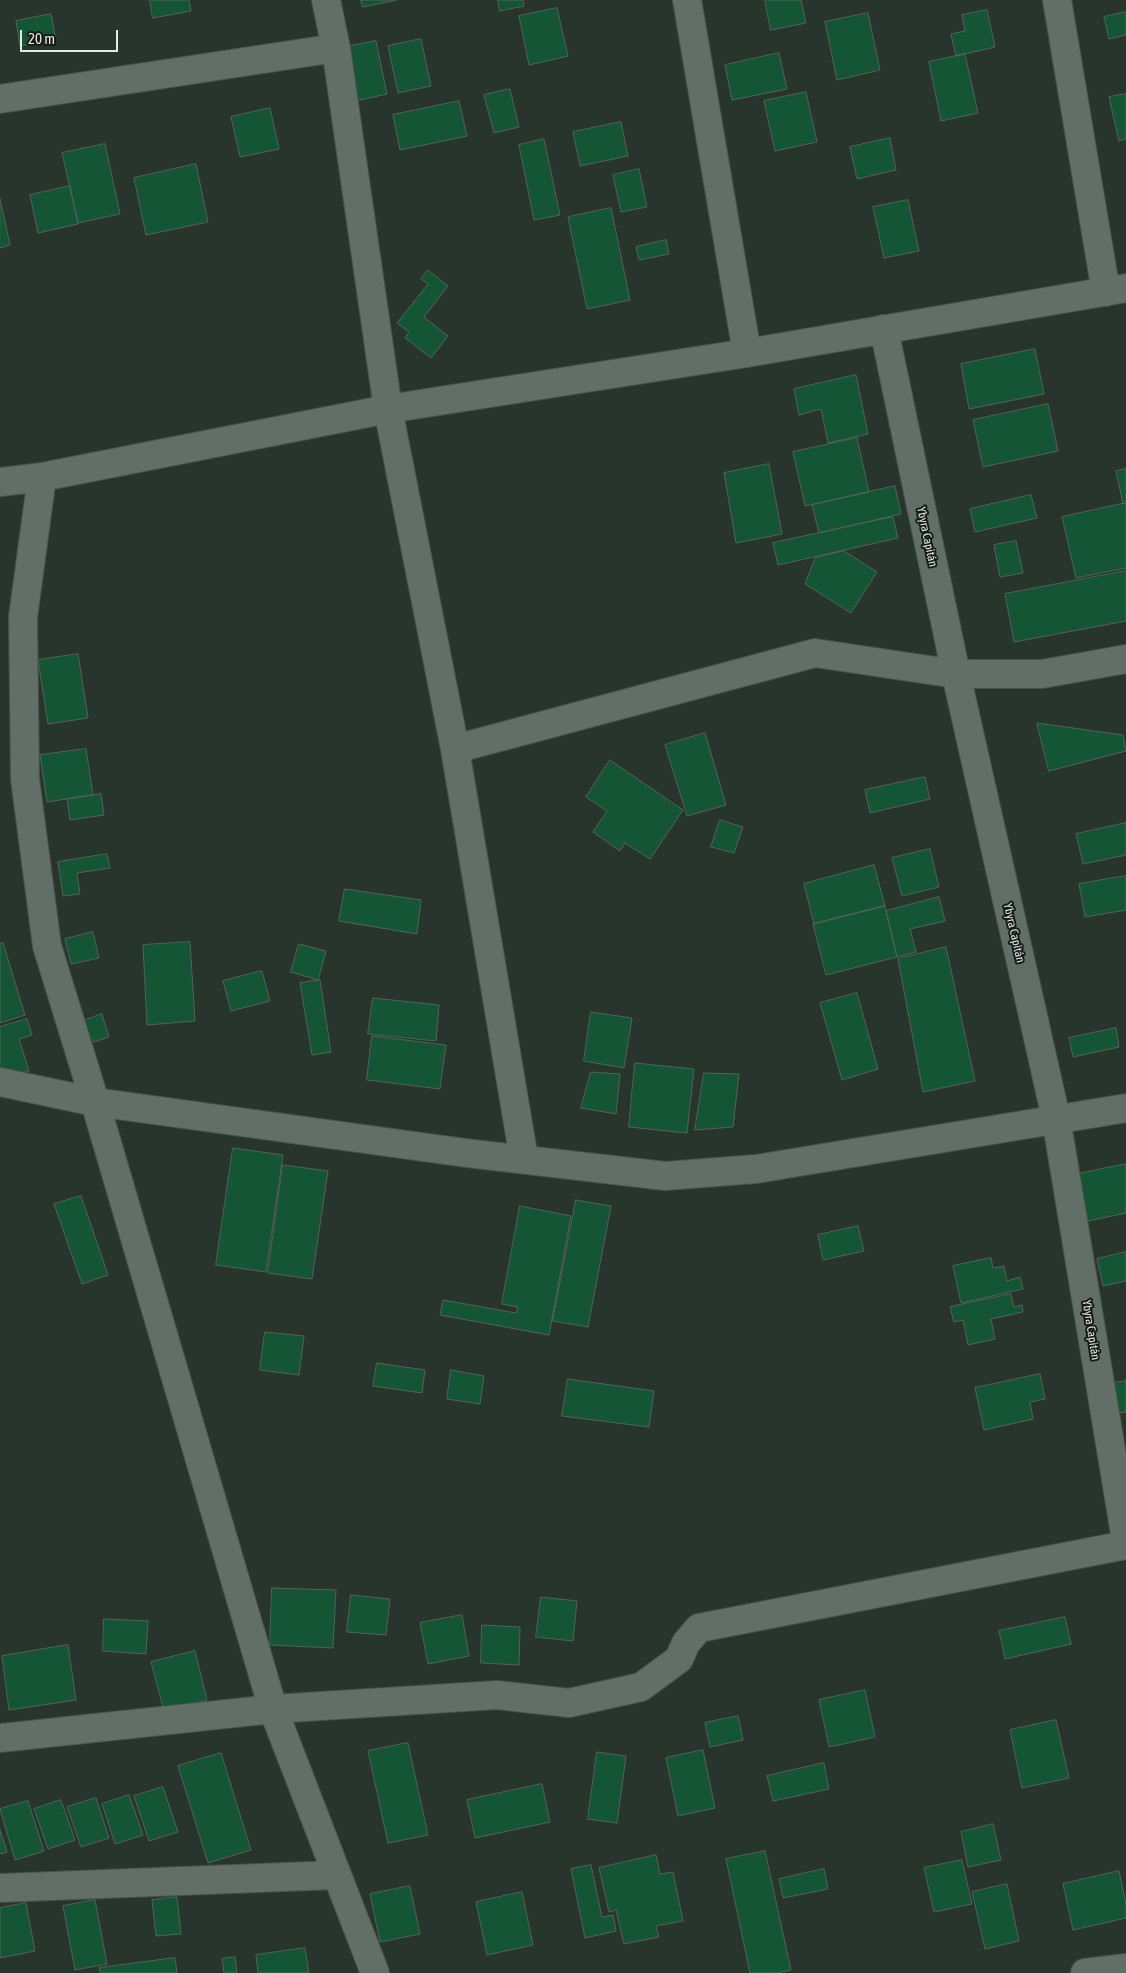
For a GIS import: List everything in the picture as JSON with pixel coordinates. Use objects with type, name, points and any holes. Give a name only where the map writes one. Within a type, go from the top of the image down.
[{"type":"street","points":[[326,0],[336,48],[388,409],[455,749],[524,1159]]},
{"type":"street","points":[[688,0],[747,353]]},
{"type":"street","points":[[0,482],[42,477],[388,409],[747,353],[1116,290],[1057,0]]},
{"type":"street","points":[[0,99],[336,48]]},
{"type":"street","name":"Ybyra Capitán","points":[[884,329],[956,674],[1056,1118],[1126,1540]]},
{"type":"street","points":[[42,477],[23,617],[25,779],[47,946],[95,1102],[272,1709],[375,1973]]},
{"type":"street","points":[[455,749],[815,653],[956,674],[1042,674],[1126,659]]},
{"type":"street","points":[[0,1082],[95,1102],[456,1151],[665,1176],[756,1169],[1056,1118],[1126,1108]]},
{"type":"street","points":[[0,1738],[272,1709],[497,1694],[569,1703],[608,1696],[641,1687],[679,1659],[686,1643],[699,1628],[1126,1545]]},
{"type":"street","points":[[0,1888],[336,1875]]},
{"type":"street","points":[[1085,1973],[1126,1968]]},
{"type":"building","points":[[150,0],[189,0],[191,11],[153,18]]},
{"type":"building","points":[[361,0],[397,0],[363,7]]},
{"type":"building","points":[[498,0],[523,0],[524,6],[500,11]]},
{"type":"building","points":[[765,0],[801,0],[806,23],[771,30]]},
{"type":"building","points":[[557,8],[568,56],[529,65],[519,16]]},
{"type":"building","points":[[987,10],[995,47],[956,56],[951,34],[965,31],[962,15]]},
{"type":"building","points":[[1126,12],[1126,35],[1109,39],[1104,17]]},
{"type":"building","points":[[868,13],[880,70],[837,80],[825,22]]},
{"type":"building","points":[[51,14],[56,40],[20,46],[16,21]]},
{"type":"building","points":[[421,39],[431,86],[398,93],[388,46]]},
{"type":"building","points":[[376,41],[387,94],[356,101],[345,47]]},
{"type":"building","points":[[779,53],[787,89],[732,100],[725,65]]},
{"type":"building","points":[[965,54],[978,113],[941,121],[929,62]]},
{"type":"building","points":[[510,89],[519,127],[494,133],[484,95]]},
{"type":"building","points":[[806,92],[817,142],[775,151],[764,101]]},
{"type":"building","points":[[1126,94],[1126,139],[1119,141],[1109,97]]},
{"type":"building","points":[[459,101],[467,136],[400,150],[393,115]]},
{"type":"building","points":[[270,108],[279,149],[240,157],[231,117]]},
{"type":"building","points":[[621,122],[628,156],[580,166],[573,132]]},
{"type":"building","points":[[890,138],[896,170],[857,179],[850,147]]},
{"type":"building","points":[[544,139],[560,215],[534,220],[519,145]]},
{"type":"building","points":[[105,144],[120,214],[78,223],[62,153]]},
{"type":"building","points":[[196,164],[208,222],[146,235],[134,178]]},
{"type":"building","points":[[639,169],[647,207],[621,212],[613,175]]},
{"type":"building","points":[[70,186],[78,224],[38,233],[30,195]]},
{"type":"building","points":[[0,199],[10,245],[0,248]]},
{"type":"building","points":[[908,200],[919,251],[884,258],[873,207]]},
{"type":"building","points":[[611,208],[630,300],[587,309],[568,217]]},
{"type":"building","points":[[666,240],[669,254],[639,260],[636,247]]},
{"type":"building","points":[[428,270],[448,286],[424,317],[448,336],[431,358],[405,338],[409,332],[397,323],[428,284],[421,279]]},
{"type":"building","points":[[1035,349],[1044,394],[969,409],[961,364]]},
{"type":"building","points":[[856,375],[868,434],[828,443],[821,409],[799,415],[794,389]]},
{"type":"building","points":[[1048,404],[1058,451],[983,467],[973,420]]},
{"type":"building","points":[[857,438],[869,492],[805,506],[793,452]]},
{"type":"building","points":[[769,464],[782,534],[736,543],[724,473]]},
{"type":"building","points":[[1126,469],[1126,503],[1123,504],[1116,471]]},
{"type":"building","points":[[895,486],[901,514],[819,533],[812,505]]},
{"type":"building","points":[[1031,495],[1037,518],[975,532],[970,509]]},
{"type":"building","points":[[1126,503],[1126,568],[1076,578],[1062,517]]},
{"type":"building","points":[[893,517],[898,538],[778,565],[773,543]]},
{"type":"building","points":[[1016,541],[1023,573],[1000,577],[994,545]]},
{"type":"building","points":[[844,551],[877,572],[851,613],[805,584],[815,558]]},
{"type":"building","points":[[1126,571],[1126,621],[1014,642],[1005,594]]},
{"type":"building","points":[[78,654],[88,718],[48,724],[38,660]]},
{"type":"building","points":[[1037,723],[1123,735],[1126,751],[1049,771]]},
{"type":"building","points":[[705,733],[726,805],[687,816],[665,745]]},
{"type":"building","points":[[86,749],[93,795],[47,802],[40,755]]},
{"type":"building","points":[[610,760],[683,810],[650,859],[625,843],[620,851],[593,832],[607,811],[586,797]]},
{"type":"building","points":[[925,777],[930,799],[870,813],[865,790]]},
{"type":"building","points":[[101,794],[104,815],[70,820],[67,799]]},
{"type":"building","points":[[720,820],[743,827],[734,853],[711,847]]},
{"type":"building","points":[[1126,823],[1126,855],[1083,864],[1076,834]]},
{"type":"building","points":[[930,849],[939,887],[902,896],[892,858]]},
{"type":"building","points":[[107,854],[110,868],[77,873],[80,894],[63,896],[58,862]]},
{"type":"building","points":[[874,865],[885,906],[814,924],[804,884]]},
{"type":"building","points":[[1126,876],[1126,910],[1085,917],[1079,884]]},
{"type":"building","points":[[345,889],[421,900],[417,934],[339,921]]},
{"type":"building","points":[[939,897],[945,921],[910,929],[916,952],[897,957],[886,911]]},
{"type":"building","points":[[885,906],[897,957],[826,975],[813,924]]},
{"type":"building","points":[[93,932],[99,958],[71,964],[65,939]]},
{"type":"building","points":[[190,942],[195,1021],[147,1025],[143,945]]},
{"type":"building","points":[[3,943],[25,1015],[0,1023],[0,944]]},
{"type":"building","points":[[299,944],[326,951],[318,980],[291,972]]},
{"type":"building","points":[[946,947],[975,1081],[923,1092],[898,959]]},
{"type":"building","points":[[262,971],[270,1001],[231,1011],[223,981]]},
{"type":"building","points":[[320,980],[331,1052],[312,1055],[300,983]]},
{"type":"building","points":[[857,993],[878,1069],[842,1080],[820,1003]]},
{"type":"building","points":[[373,998],[439,1005],[436,1041],[368,1034]]},
{"type":"building","points":[[591,1012],[632,1018],[624,1068],[584,1061]]},
{"type":"building","points":[[102,1014],[109,1037],[87,1044],[80,1022]]},
{"type":"building","points":[[27,1019],[32,1035],[19,1039],[29,1071],[0,1080],[0,1027]]},
{"type":"building","points":[[1116,1028],[1119,1047],[1073,1057],[1069,1038]]},
{"type":"building","points":[[372,1036],[446,1045],[440,1089],[367,1080]]},
{"type":"building","points":[[635,1063],[694,1069],[687,1133],[629,1127]]},
{"type":"building","points":[[591,1072],[620,1074],[616,1114],[581,1108]]},
{"type":"building","points":[[704,1073],[739,1074],[733,1127],[695,1130]]},
{"type":"building","points":[[233,1148],[283,1155],[266,1272],[216,1265]]},
{"type":"building","points":[[1126,1164],[1126,1213],[1088,1221],[1078,1174]]},
{"type":"building","points":[[283,1165],[328,1171],[312,1279],[268,1273]]},
{"type":"building","points":[[81,1196],[108,1275],[82,1284],[54,1204]]},
{"type":"building","points":[[576,1200],[611,1206],[588,1327],[553,1321]]},
{"type":"building","points":[[520,1206],[571,1216],[549,1335],[440,1315],[443,1300],[516,1313],[518,1307],[502,1304]]},
{"type":"building","points":[[858,1226],[864,1251],[823,1260],[818,1235]]},
{"type":"building","points":[[1126,1252],[1126,1281],[1103,1286],[1097,1259]]},
{"type":"building","points":[[991,1258],[993,1268],[1004,1266],[1007,1281],[1020,1277],[1023,1289],[961,1303],[953,1266]]},
{"type":"building","points":[[1011,1294],[1014,1307],[1022,1305],[1023,1312],[991,1319],[995,1339],[968,1345],[963,1320],[954,1322],[950,1307]]},
{"type":"building","points":[[265,1332],[304,1336],[299,1375],[260,1370]]},
{"type":"building","points":[[377,1363],[425,1370],[422,1393],[373,1386]]},
{"type":"building","points":[[451,1370],[484,1376],[480,1404],[447,1399]]},
{"type":"building","points":[[1040,1374],[1045,1399],[1030,1402],[1033,1419],[984,1430],[975,1388]]},
{"type":"building","points":[[568,1379],[654,1391],[649,1427],[562,1416]]},
{"type":"building","points":[[1126,1381],[1126,1412],[1119,1413],[1113,1383]]},
{"type":"building","points":[[272,1588],[336,1590],[333,1648],[270,1645]]},
{"type":"building","points":[[351,1595],[390,1599],[386,1635],[347,1632]]},
{"type":"building","points":[[541,1597],[577,1601],[573,1641],[536,1637]]},
{"type":"building","points":[[462,1615],[469,1656],[428,1664],[420,1623]]},
{"type":"building","points":[[1065,1617],[1071,1644],[1005,1659],[999,1631]]},
{"type":"building","points":[[104,1619],[148,1621],[146,1654],[103,1651]]},
{"type":"building","points":[[482,1625],[520,1627],[519,1665],[481,1663]]},
{"type":"building","points":[[68,1645],[76,1700],[9,1710],[2,1656]]},
{"type":"building","points":[[195,1651],[207,1700],[164,1711],[151,1662]]},
{"type":"building","points":[[865,1690],[875,1737],[829,1747],[819,1700]]},
{"type":"building","points":[[738,1716],[743,1740],[710,1747],[705,1723]]},
{"type":"building","points":[[1056,1720],[1069,1778],[1022,1788],[1010,1730]]},
{"type":"building","points":[[408,1743],[428,1835],[388,1843],[368,1751]]},
{"type":"building","points":[[703,1750],[715,1808],[678,1816],[666,1758]]},
{"type":"building","points":[[597,1752],[626,1756],[617,1823],[588,1819]]},
{"type":"building","points":[[221,1753],[251,1850],[208,1863],[178,1766]]},
{"type":"building","points":[[824,1763],[829,1789],[773,1801],[767,1776]]},
{"type":"building","points":[[542,1784],[550,1822],[475,1838],[467,1800]]},
{"type":"building","points":[[163,1787],[178,1832],[149,1841],[134,1796]]},
{"type":"building","points":[[129,1795],[143,1835],[115,1844],[102,1804]]},
{"type":"building","points":[[96,1798],[109,1838],[81,1847],[67,1807]]},
{"type":"building","points":[[61,1800],[75,1840],[48,1849],[34,1809]]},
{"type":"building","points":[[28,1801],[44,1851],[15,1860],[0,1809]]},
{"type":"building","points":[[993,1824],[1001,1860],[968,1867],[961,1832]]},
{"type":"building","points":[[0,1830],[7,1852],[0,1854]]},
{"type":"building","points":[[765,1851],[791,1970],[777,1973],[750,1973],[726,1859]]},
{"type":"building","points":[[656,1855],[660,1874],[673,1872],[683,1921],[656,1926],[659,1937],[624,1944],[616,1910],[609,1912],[599,1868]]},
{"type":"building","points":[[962,1860],[972,1904],[934,1912],[924,1868]]},
{"type":"building","points":[[591,1865],[602,1917],[613,1915],[616,1931],[585,1938],[571,1869]]},
{"type":"building","points":[[824,1869],[828,1889],[783,1898],[779,1879]]},
{"type":"building","points":[[1119,1871],[1126,1904],[1126,1918],[1073,1930],[1063,1884]]},
{"type":"building","points":[[1007,1884],[1019,1941],[985,1949],[972,1892]]},
{"type":"building","points":[[410,1886],[420,1934],[380,1942],[370,1894]]},
{"type":"building","points":[[522,1892],[533,1945],[487,1955],[476,1902]]},
{"type":"building","points":[[177,1897],[181,1934],[156,1936],[152,1900]]},
{"type":"building","points":[[95,1900],[107,1964],[75,1970],[63,1906]]},
{"type":"building","points":[[26,1903],[35,1951],[0,1958],[0,1908]]},
{"type":"building","points":[[305,1948],[309,1973],[258,1973],[256,1955]]},
{"type":"building","points":[[235,1957],[237,1973],[224,1973],[222,1959]]},
{"type":"building","points":[[175,1958],[177,1973],[100,1973],[99,1968]]}]
